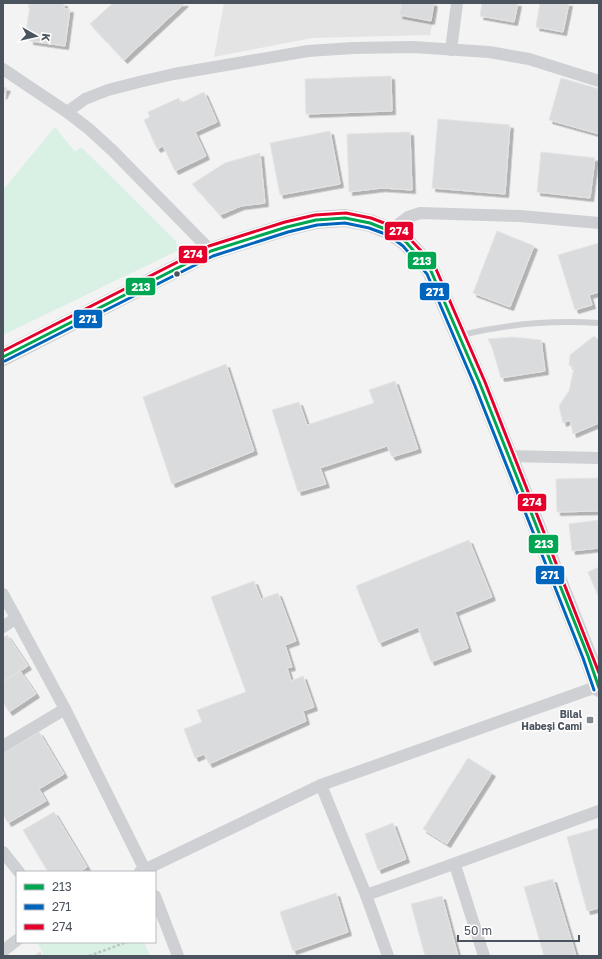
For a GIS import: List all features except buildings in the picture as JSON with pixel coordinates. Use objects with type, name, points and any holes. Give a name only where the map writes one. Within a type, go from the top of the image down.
[{"type":"main road","points":[[3,358],[211,251],[287,227],[316,220],[346,218],[370,223],[390,231],[406,242],[431,271],[480,384],[599,687]]},
{"type":"street","points":[[451,50],[457,3]]},
{"type":"street","points":[[67,112],[85,99],[108,90],[174,74],[301,53],[353,48],[388,47],[489,52],[564,69],[599,81]]},
{"type":"street","points":[[3,69],[67,112],[89,129],[211,251]]},
{"type":"street","points":[[390,231],[408,217],[420,213],[520,216],[599,223]]},
{"type":"street","points":[[508,456],[599,458]]},
{"type":"street","points":[[3,594],[64,709],[144,871],[321,785],[599,687]]},
{"type":"street","points":[[3,627],[16,618]]},
{"type":"street","points":[[3,746],[64,709]]},
{"type":"street","points":[[321,785],[366,895],[388,956]]},
{"type":"street","points":[[366,895],[599,811]]},
{"type":"street","points":[[3,852],[18,871]]},
{"type":"street","points":[[455,864],[484,956]]},
{"type":"street","points":[[156,899],[178,956]]},
{"type":"street","points":[[3,951],[16,941]]},
{"type":"lane","points":[[458,335],[498,327],[543,322],[575,321],[599,323]]},
{"type":"path","points":[[89,956],[124,943]]},
{"type":"shaded area","points":[[224,3],[437,3],[430,35],[312,38],[214,57]]},
{"type":"green space","points":[[55,127],[75,152],[81,147],[176,241],[177,251],[3,335],[3,190]]},
{"type":"green space","points":[[38,943],[144,943],[150,956],[44,956]]},
{"type":"transit line","name":"274","points":[[3,351],[209,246],[285,222],[315,215],[346,213],[371,218],[392,226],[410,239],[436,269],[485,382],[599,673]]},
{"type":"transit line","name":"213","points":[[3,357],[211,251],[287,227],[316,220],[345,218],[370,223],[390,231],[406,242],[431,271],[480,384],[588,656],[599,688]]},
{"type":"transit line","name":"271","points":[[5,361],[213,256],[288,232],[317,225],[345,223],[369,228],[388,235],[403,246],[427,274],[475,386],[583,658],[594,690]]},
{"type":"place","name":"Bilal Habeşi Cami","points":[[590,720]]}]
